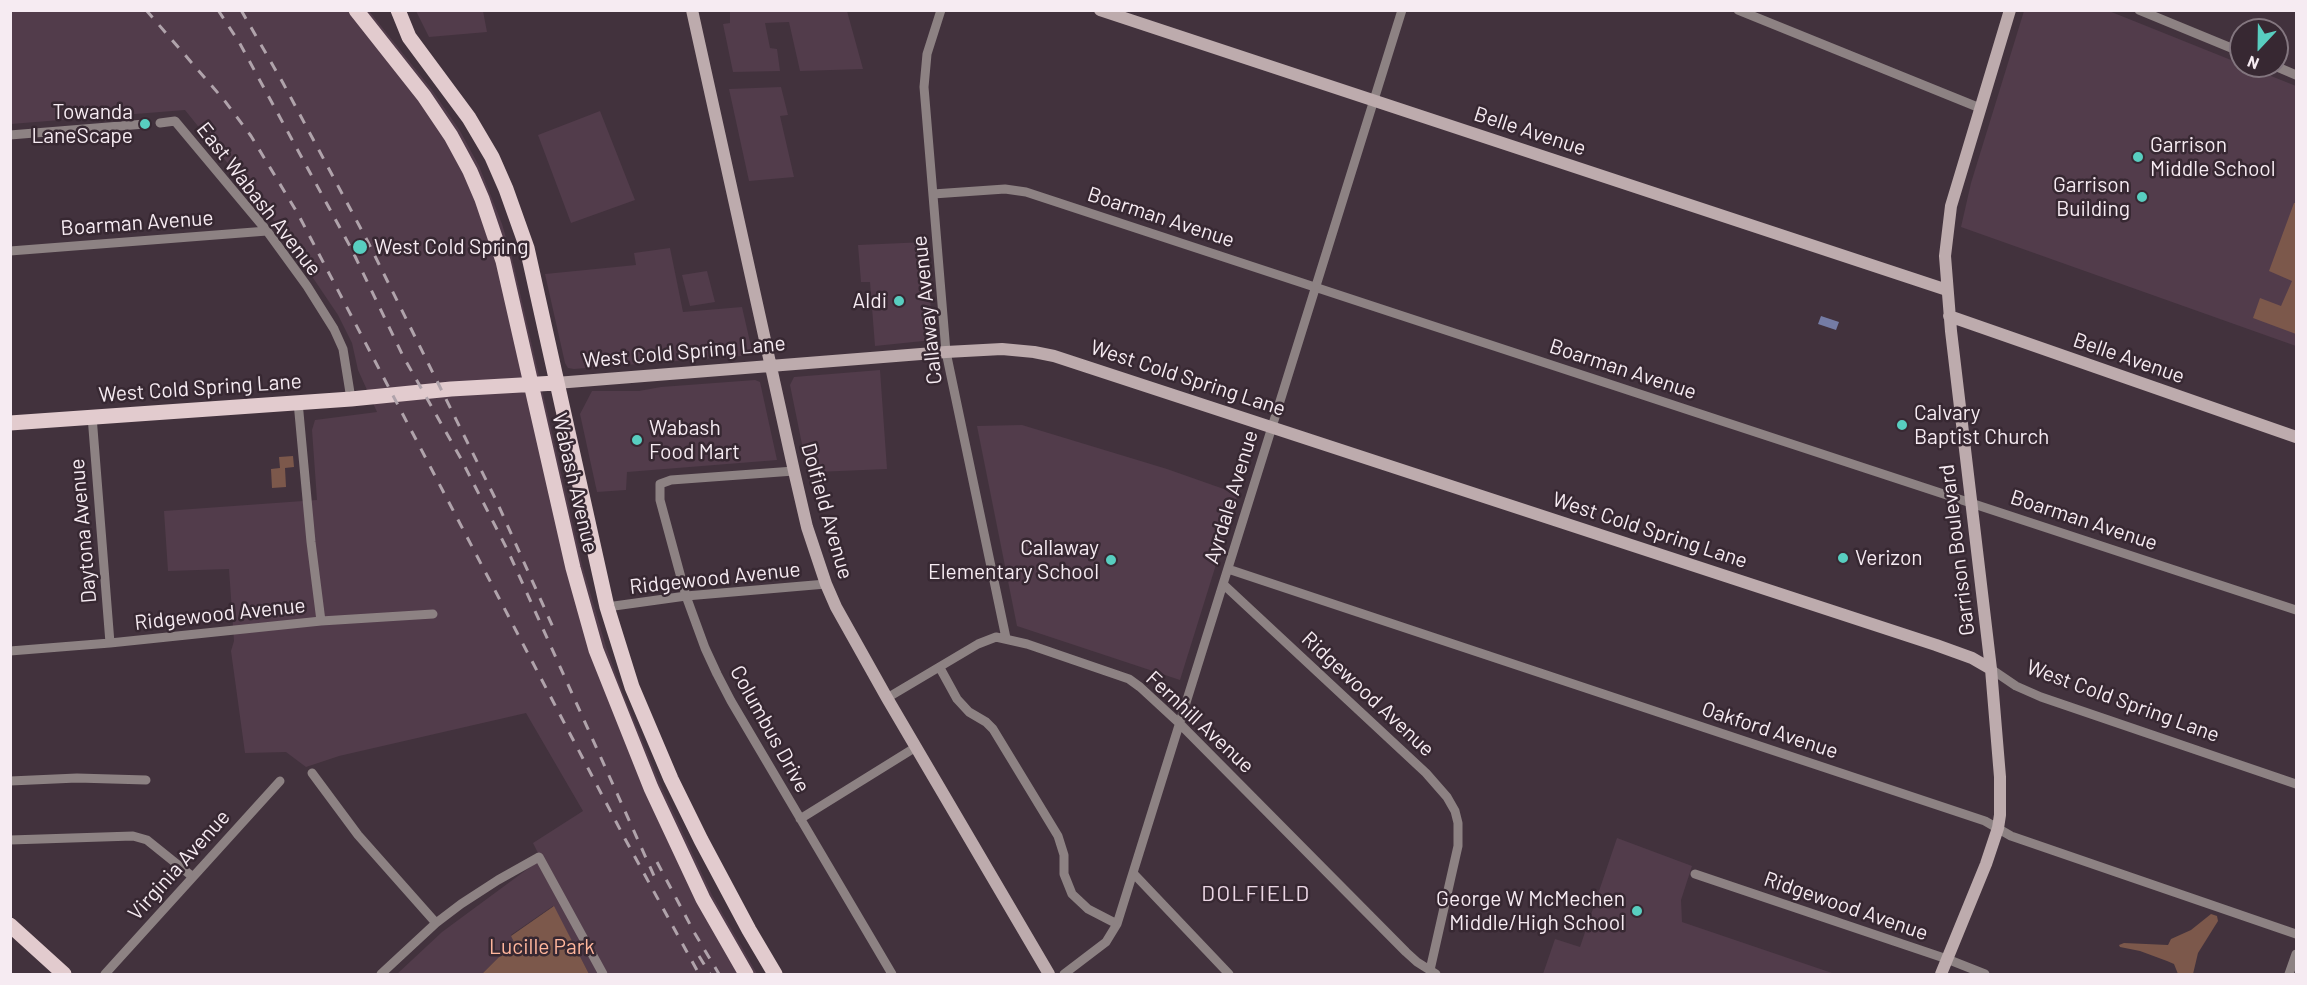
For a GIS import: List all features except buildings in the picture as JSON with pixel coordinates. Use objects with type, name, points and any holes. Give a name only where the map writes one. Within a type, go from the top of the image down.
[{"type":"main road","name":"Wabash Avenue","points":[[356,10],[424,96],[471,171],[496,238],[573,568],[585,614],[609,685],[651,788],[684,860],[746,975]]},
{"type":"main road","name":"Wabash Avenue","points":[[398,10],[409,37],[469,118],[492,157],[506,189],[527,248],[607,607],[632,687],[671,779],[726,889],[775,975]]},
{"type":"main road","name":"Dolfield Avenue","points":[[692,10],[807,527],[826,584],[836,607],[887,698],[1049,975]]},
{"type":"main road","name":"Belle Avenue","points":[[1100,10],[1947,290]]},
{"type":"main road","name":"Garrison Boulevard","points":[[1941,975],[1986,864],[1998,828],[2001,787],[1991,669],[1949,316],[1945,256],[1948,221],[2010,10]]},
{"type":"main road","name":"Belle Avenue","points":[[1949,316],[2296,437]]},
{"type":"main road","name":"West Cold Spring Lane","points":[[10,423],[351,399],[451,389],[531,385],[946,352],[1002,349],[1044,354],[1947,649],[1972,658],[1991,669]]},
{"type":"main road","points":[[10,925],[64,975]]},
{"type":"street","name":"Callaway Avenue","points":[[941,10],[927,54],[924,87],[946,352],[1006,638]]},
{"type":"street","name":"Ayrdale Avenue","points":[[1064,975],[1106,942],[1117,924],[1402,10]]},
{"type":"street","points":[[1738,10],[1980,108]]},
{"type":"street","points":[[2139,10],[2229,47]]},
{"type":"street","name":"East Wabash Avenue","points":[[160,123],[175,122],[267,231],[307,286],[344,349],[351,399]]},
{"type":"street","points":[[10,135],[145,124]]},
{"type":"street","name":"Boarman Avenue","points":[[933,194],[1016,189],[2296,610]]},
{"type":"street","name":"Boarman Avenue","points":[[10,251],[267,231]]},
{"type":"street","points":[[298,402],[321,621]]},
{"type":"street","name":"Daytona Avenue","points":[[92,416],[110,643]]},
{"type":"street","name":"Columbus Drive","points":[[794,471],[671,480],[660,484],[660,500],[686,596],[705,648],[731,701],[892,975]]},
{"type":"street","name":"Oakford Avenue","points":[[1228,569],[1813,762],[1985,821],[2011,836],[2296,934]]},
{"type":"street","name":"Ridgewood Avenue","points":[[607,607],[686,596],[826,584]]},
{"type":"street","name":"Ridgewood Avenue","points":[[1223,584],[1439,786],[1455,811],[1458,823],[1458,846],[1433,973]]},
{"type":"street","name":"Ridgewood Avenue","points":[[10,651],[321,621],[433,614]]},
{"type":"street","points":[[887,698],[987,640],[1006,638]]},
{"type":"street","name":"Fernhill Avenue","points":[[1006,638],[1129,679],[1140,687],[1179,723],[1406,952],[1433,973]]},
{"type":"street","points":[[940,668],[957,699],[969,712],[993,729],[1058,836],[1064,855],[1064,874],[1072,894],[1088,909],[1117,924]]},
{"type":"street","name":"West Cold Spring Lane","points":[[1991,669],[2016,686],[2041,697],[2296,784]]},
{"type":"street","points":[[800,819],[916,747]]},
{"type":"street","points":[[312,773],[358,835],[436,923]]},
{"type":"street","points":[[10,781],[77,778],[146,780]]},
{"type":"street","name":"Virginia Avenue","points":[[105,975],[280,781]]},
{"type":"street","points":[[10,840],[133,836],[147,840],[193,877]]},
{"type":"street","points":[[381,975],[436,923],[498,880],[538,857],[603,975]]},
{"type":"street","points":[[1133,873],[1229,975]]},
{"type":"street","name":"Ridgewood Avenue","points":[[1695,874],[1947,959],[1985,975]]},
{"type":"street","points":[[2289,975],[2296,954]]},
{"type":"shaded area","points":[[10,11],[369,11],[432,90],[460,131],[479,166],[502,224],[512,258],[582,565],[606,647],[622,691],[660,784],[712,895],[757,974],[589,974],[553,906],[511,935],[514,942],[482,974],[397,974],[442,932],[541,859],[533,843],[583,811],[526,713],[339,756],[306,767],[286,752],[245,753],[231,651],[234,641],[229,569],[168,571],[164,511],[317,500],[312,430],[315,420],[377,412],[358,370],[352,343],[338,315],[278,226],[185,110],[11,124]]},
{"type":"shaded area","points":[[416,11],[483,11],[487,32],[429,37]]},
{"type":"shaded area","points":[[730,11],[847,11],[863,69],[800,71],[789,22],[765,23],[770,48],[777,49],[780,71],[733,72],[723,24],[730,23]]},
{"type":"shaded area","name":"Garrison Middle School","points":[[2024,11],[2109,11],[2229,59],[2229,78],[2276,78],[2296,86],[2296,346],[1961,227],[1971,183]]},
{"type":"shaded area","points":[[781,87],[788,115],[780,116],[794,177],[749,181],[729,89]]},
{"type":"shaded area","points":[[600,111],[635,200],[571,223],[538,135]]},
{"type":"shaded area","name":"Aldi","points":[[926,242],[933,340],[875,346],[870,282],[861,282],[858,245]]},
{"type":"shaded area","points":[[670,248],[683,312],[742,307],[753,355],[568,368],[545,274],[636,265],[634,253]]},
{"type":"shaded area","points":[[707,271],[715,302],[690,306],[682,275]]},
{"type":"shaded area","points":[[880,370],[887,469],[816,472],[807,469],[790,385],[794,377]]},
{"type":"shaded area","points":[[755,380],[760,382],[777,460],[627,472],[626,490],[597,492],[580,414],[592,391],[639,391],[661,387]]},
{"type":"shaded area","name":"Callaway Elementary School","points":[[1022,425],[1167,469],[1238,494],[1180,680],[1017,626],[977,426]]},
{"type":"shaded area","name":"George W McMechen Middle/High School","points":[[1617,838],[1692,866],[1681,900],[1682,922],[1835,974],[1543,974],[1555,939],[1580,947]]},
{"type":"green space","points":[[2294,203],[2296,203],[2296,334],[2253,318],[2260,298],[2281,306],[2292,281],[2269,271]]},
{"type":"green space","points":[[293,456],[294,467],[285,468],[286,487],[272,488],[271,469],[280,468],[279,457]]},
{"type":"green space","name":"Lucille Park","points":[[554,906],[589,974],[482,974],[514,942],[511,936]]},
{"type":"green space","points":[[2211,914],[2217,916],[2218,921],[2198,953],[2193,974],[2178,974],[2174,964],[2119,945],[2124,943],[2168,945],[2171,939],[2191,930]]},
{"type":"water","points":[[1821,316],[1839,322],[1836,330],[1818,324]]},
{"type":"railway","points":[[146,10],[224,100],[251,136],[298,214],[624,837],[699,974]]},
{"type":"railway","points":[[218,10],[239,42],[352,250],[403,356],[460,457],[508,551],[655,878]]},
{"type":"railway","points":[[241,10],[368,242],[497,502],[556,634]]},
{"type":"railway","points":[[657,862],[719,974]]},
{"type":"railway","points":[[699,956],[710,974]]},
{"type":"place","name":"Towanda LaneScape","points":[[145,124]]},
{"type":"place","name":"Garrison Middle School","points":[[2138,157]]},
{"type":"place","name":"Garrison Building","points":[[2142,197]]},
{"type":"place","name":"West Cold Spring","points":[[360,247]]},
{"type":"place","name":"Aldi","points":[[899,301]]},
{"type":"place","name":"Calvary Baptist Church","points":[[1902,425]]},
{"type":"place","name":"Wabash Food Mart","points":[[637,440]]},
{"type":"place","name":"Verizon","points":[[1843,558]]},
{"type":"place","name":"Callaway Elementary School","points":[[1111,560]]},
{"type":"place","name":"George W McMechen Middle/High School","points":[[1637,911]]},
{"type":"district","name":"DOLFIELD","points":[[1256,894]]}]
